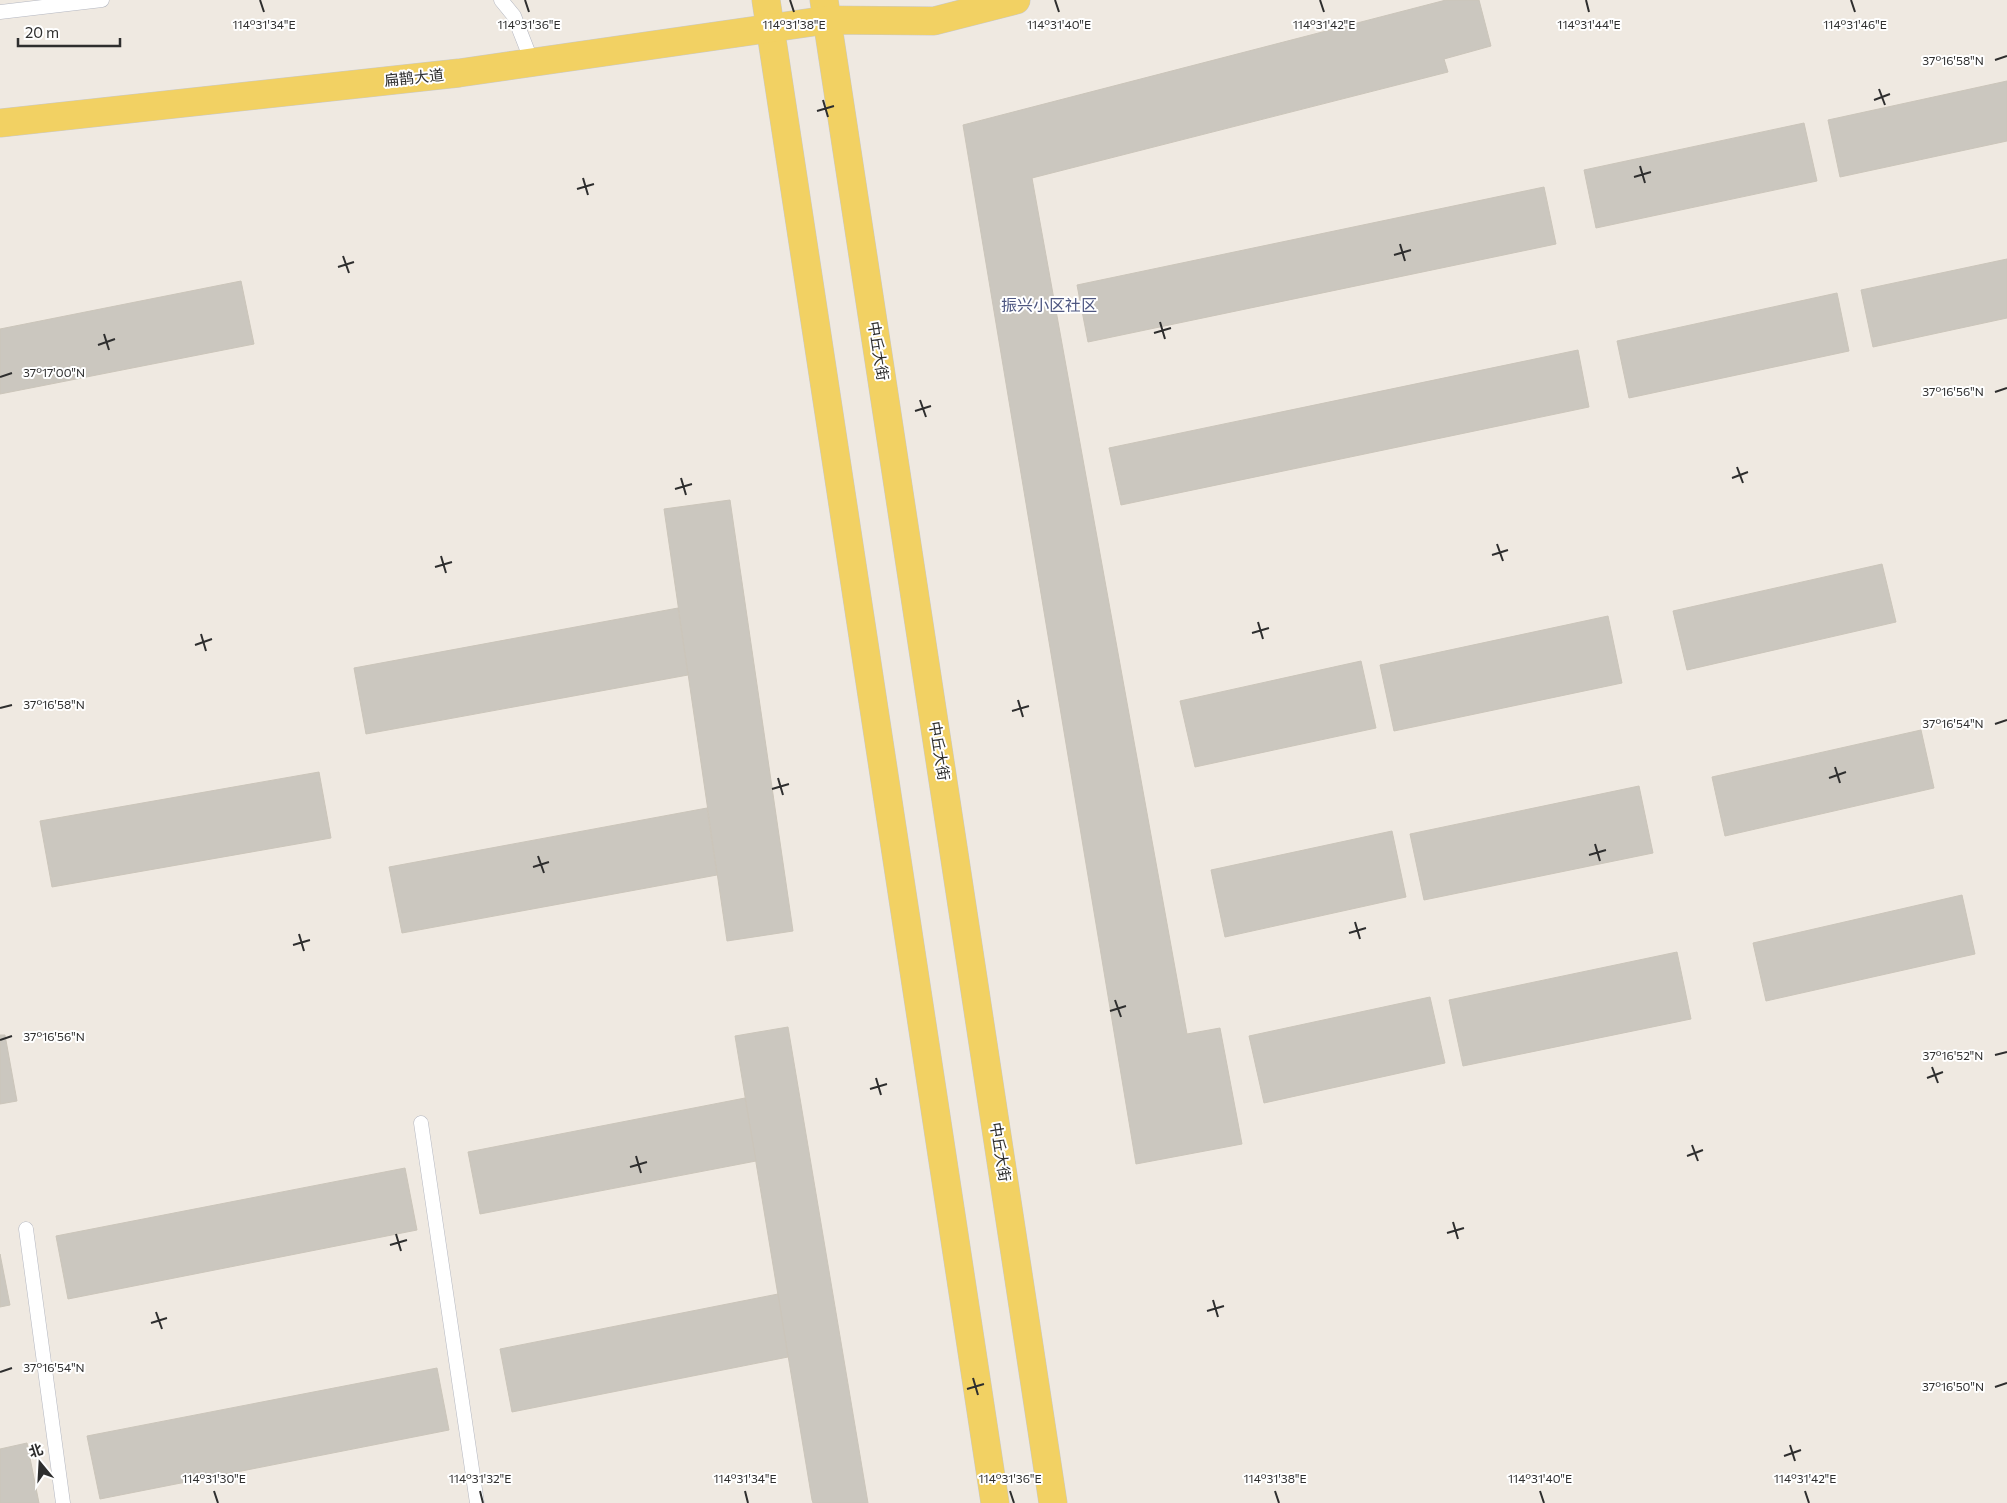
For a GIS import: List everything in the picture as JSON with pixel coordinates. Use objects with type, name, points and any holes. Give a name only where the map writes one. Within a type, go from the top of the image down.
[{"type":"main road","points":[[766,0],[995,1503]]},
{"type":"main road","points":[[826,10],[866,0]]},
{"type":"main road","points":[[826,10],[934,21],[1016,0]]},
{"type":"main road","name":"扁鹊大道","points":[[0,123],[458,73],[771,28],[826,10]]},
{"type":"main road","name":"中丘大街","points":[[826,10],[1053,1503]]},
{"type":"lane","points":[[0,12],[102,0]]},
{"type":"lane","points":[[500,0],[514,16],[532,62]]},
{"type":"lane","points":[[421,1123],[477,1503]]},
{"type":"lane","points":[[26,1229],[63,1503]]},
{"type":"building","points":[[1446,0],[1479,0],[1491,46],[1444,59],[1448,72],[1032,178],[1187,1034],[1220,1028],[1242,1144],[1136,1164],[963,125]]},
{"type":"building","points":[[2007,81],[2007,141],[1840,177],[1828,120]]},
{"type":"building","points":[[1804,123],[1817,181],[1596,228],[1584,170]]},
{"type":"building","points":[[1544,187],[1556,244],[1088,342],[1077,285]]},
{"type":"building","points":[[2007,259],[2007,318],[1873,347],[1861,290]]},
{"type":"building","points":[[241,281],[254,344],[0,394],[0,329]]},
{"type":"building","points":[[1837,293],[1849,351],[1629,398],[1617,341]]},
{"type":"building","points":[[1578,350],[1589,407],[1121,505],[1109,448]]},
{"type":"building","points":[[730,500],[793,931],[727,941],[664,509]]},
{"type":"building","points":[[1882,564],[1896,622],[1687,670],[1673,611]]},
{"type":"building","points":[[678,608],[688,675],[366,734],[354,668]]},
{"type":"building","points":[[1608,616],[1622,683],[1394,731],[1380,665]]},
{"type":"building","points":[[1361,661],[1376,728],[1195,767],[1180,701]]},
{"type":"building","points":[[1921,730],[1934,788],[1725,836],[1712,777]]},
{"type":"building","points":[[319,772],[331,838],[52,887],[40,821]]},
{"type":"building","points":[[1639,786],[1653,853],[1424,900],[1410,834]]},
{"type":"building","points":[[707,808],[717,875],[402,933],[389,867]]},
{"type":"building","points":[[1392,831],[1406,897],[1225,937],[1211,870]]},
{"type":"building","points":[[1962,895],[1975,954],[1766,1001],[1753,943]]},
{"type":"building","points":[[1677,952],[1691,1019],[1463,1066],[1449,1000]]},
{"type":"building","points":[[1430,997],[1445,1063],[1264,1103],[1249,1036]]},
{"type":"building","points":[[788,1027],[868,1503],[813,1503],[812,1500],[735,1036]]},
{"type":"building","points":[[0,1035],[5,1035],[17,1101],[0,1104]]},
{"type":"building","points":[[745,1098],[756,1161],[480,1214],[468,1152]]},
{"type":"building","points":[[405,1168],[417,1230],[68,1299],[56,1236]]},
{"type":"building","points":[[0,1254],[10,1305],[0,1307]]},
{"type":"building","points":[[778,1294],[788,1357],[512,1412],[500,1349]]},
{"type":"building","points":[[437,1368],[449,1430],[100,1499],[87,1436]]},
{"type":"building","points":[[27,1443],[39,1503],[0,1503],[0,1449]]},
{"type":"district","name":"振兴小区社区","points":[[1049,305]]}]
